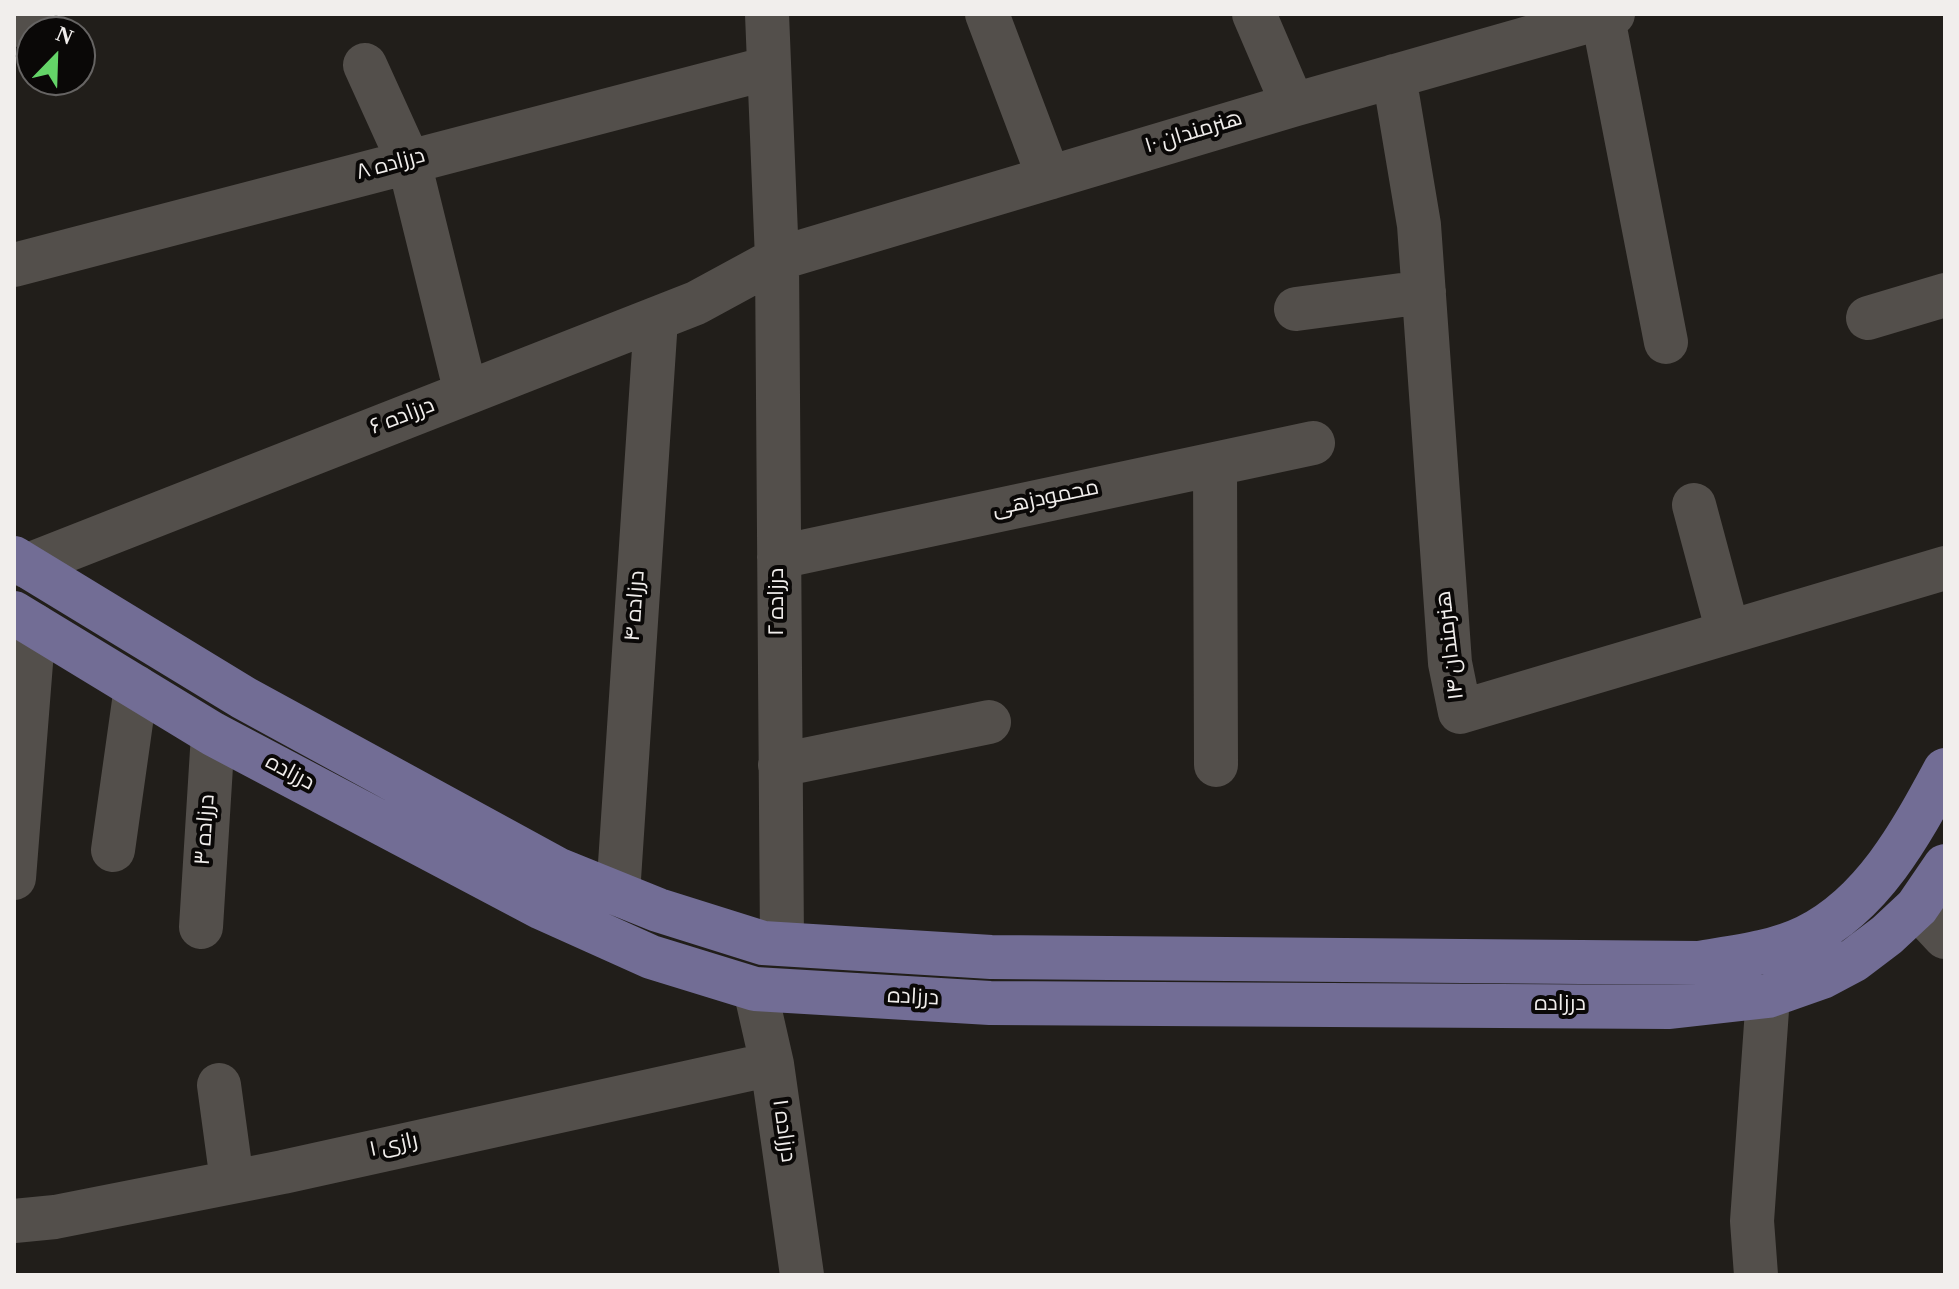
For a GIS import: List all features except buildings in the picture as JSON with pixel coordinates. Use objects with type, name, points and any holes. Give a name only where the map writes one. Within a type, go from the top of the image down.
[{"type":"main road","name":"درزاده","points":[[20,562],[244,698],[559,870],[658,910],[763,943],[991,957],[1699,963],[1758,953],[1805,937],[1830,923],[1858,901],[1910,835],[1945,770]]},
{"type":"main road","name":"درزاده","points":[[24,619],[213,734],[542,908],[651,957],[755,989],[990,1003],[1670,1007],[1768,996],[1822,977],[1916,926],[1945,866]]},
{"type":"main road","points":[[1858,901],[1916,926]]},
{"type":"street","points":[[14,25],[36,14]]},
{"type":"street","name":"درزاده ۲","points":[[767,14],[777,259],[782,944]]},
{"type":"street","points":[[987,14],[1049,178]]},
{"type":"street","points":[[1254,14],[1293,105]]},
{"type":"street","points":[[1608,16],[1666,342]]},
{"type":"street","name":"هنرمندان ۱۰","points":[[777,259],[1293,105],[1608,16]]},
{"type":"street","points":[[365,65],[409,162],[466,393]]},
{"type":"street","name":"درزاده ۸","points":[[14,265],[769,68]]},
{"type":"street","name":"هنرمندان ۱۴","points":[[1394,76],[1419,225],[1450,663],[1460,712],[1945,568]]},
{"type":"street","name":"درزاده ۶","points":[[20,562],[696,303],[777,259]]},
{"type":"street","points":[[1296,309],[1424,292]]},
{"type":"street","points":[[1868,318],[1945,295]]},
{"type":"street","name":"درزاده ۴","points":[[618,894],[656,319]]},
{"type":"street","name":"محمودزهی","points":[[779,557],[1313,443]]},
{"type":"street","points":[[1215,464],[1216,765]]},
{"type":"street","points":[[1694,505],[1728,632]]},
{"type":"street","points":[[14,878],[24,619]]},
{"type":"street","points":[[113,850],[136,687]]},
{"type":"street","points":[[780,765],[989,722]]},
{"type":"street","name":"درزاده ۳","points":[[201,927],[213,734]]},
{"type":"street","name":"درزاده ۱","points":[[755,989],[772,1064],[802,1275]]},
{"type":"street","points":[[1756,1275],[1752,1221],[1768,996]]},
{"type":"street","name":"رازی ۱","points":[[14,1221],[55,1217],[232,1181],[772,1064]]},
{"type":"street","points":[[219,1085],[232,1181]]}]
